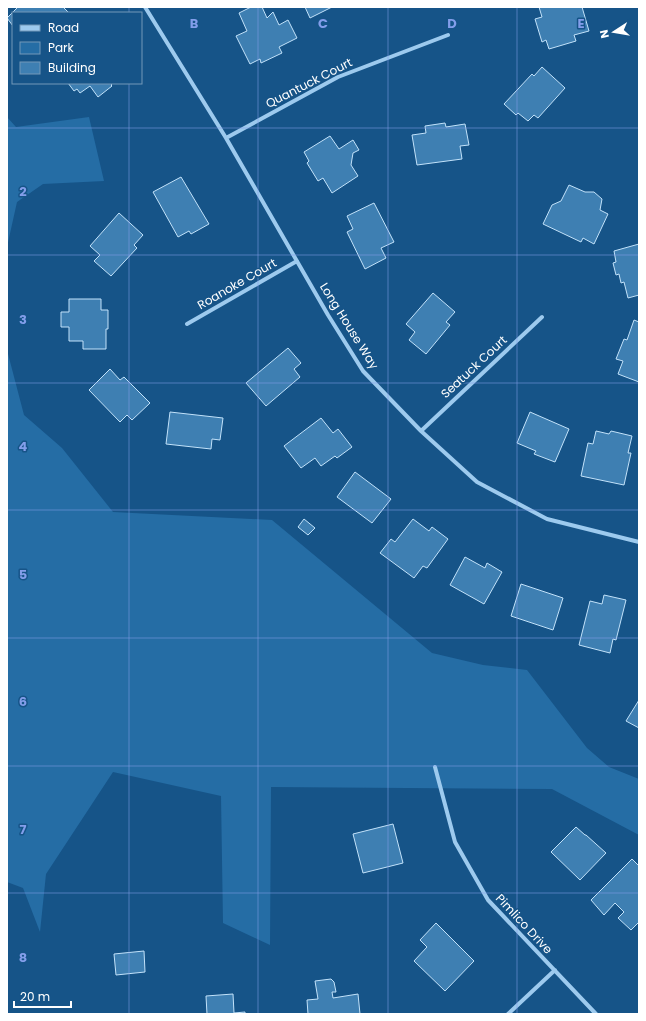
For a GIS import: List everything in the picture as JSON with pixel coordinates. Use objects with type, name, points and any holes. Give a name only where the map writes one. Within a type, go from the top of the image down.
[{"type":"street","name":"Long House Way","points":[[145,7],[226,138],[328,315],[363,371],[421,430],[477,482],[547,519],[639,542]]},
{"type":"street","name":"Quantuck Court","points":[[226,138],[338,77],[448,35]]},
{"type":"street","name":"Roanoke Court","points":[[187,324],[297,261]]},
{"type":"street","name":"Seatuck Court","points":[[421,430],[542,317]]},
{"type":"street","name":"Pimlico Drive","points":[[435,767],[455,842],[488,900],[596,1014]]},
{"type":"street","points":[[508,1014],[555,970]]},
{"type":"green space","points":[[7,117],[16,127],[89,117],[104,181],[43,184],[17,202],[7,247]]},
{"type":"green space","points":[[7,350],[24,415],[62,448],[113,512],[272,520],[432,653],[483,665],[527,670],[587,748],[609,767],[639,779],[639,835],[552,789],[271,787],[270,945],[223,923],[221,796],[113,772],[46,874],[40,932],[23,888],[7,882]]},
{"type":"building","points":[[18,7],[63,7],[68,12],[13,12]]},
{"type":"building","points":[[251,7],[262,7],[267,18],[273,12],[279,25],[288,20],[297,38],[279,47],[282,53],[261,63],[260,59],[250,64],[236,36],[247,31],[239,13]]},
{"type":"building","points":[[305,7],[332,7],[310,18]]},
{"type":"building","points":[[539,7],[582,7],[589,31],[574,35],[576,41],[549,49],[546,40],[542,42],[535,19],[542,17]]},
{"type":"building","points":[[12,13],[12,25],[7,18]]},
{"type":"building","points":[[542,67],[565,88],[538,118],[534,115],[528,121],[518,113],[516,115],[504,104],[532,74],[534,76]]},
{"type":"building","points":[[69,84],[112,84],[112,86],[98,97],[90,86],[80,93],[77,89],[74,91]]},
{"type":"building","points":[[445,123],[446,127],[465,124],[469,145],[460,146],[462,159],[417,165],[412,135],[426,133],[425,126]]},
{"type":"building","points":[[330,136],[339,149],[353,140],[359,150],[353,153],[351,165],[358,176],[332,193],[323,178],[318,181],[307,163],[309,161],[304,152]]},
{"type":"building","points":[[181,177],[209,224],[191,234],[189,231],[178,237],[153,192]]},
{"type":"building","points":[[569,185],[585,192],[594,192],[602,199],[600,210],[608,214],[594,244],[583,238],[581,242],[543,224],[552,205],[561,201]]},
{"type":"building","points":[[374,203],[394,242],[381,248],[386,258],[365,269],[347,232],[353,229],[347,216]]},
{"type":"building","points":[[119,213],[143,235],[134,245],[137,248],[111,276],[94,261],[100,255],[90,246]]},
{"type":"building","points":[[639,244],[639,295],[628,298],[624,282],[621,283],[619,274],[616,275],[613,263],[616,262],[614,251]]},
{"type":"building","points":[[433,293],[455,312],[446,322],[450,325],[426,354],[409,340],[415,332],[406,324]]},
{"type":"building","points":[[69,299],[101,299],[101,310],[108,310],[106,349],[83,349],[83,341],[69,341],[69,327],[61,327],[61,312],[69,312]]},
{"type":"building","points":[[634,320],[639,322],[639,382],[618,374],[623,361],[616,359],[624,339],[627,340]]},
{"type":"building","points":[[288,348],[301,363],[294,369],[300,377],[266,406],[246,383]]},
{"type":"building","points":[[110,369],[120,380],[124,377],[150,403],[132,420],[127,415],[120,422],[89,390]]},
{"type":"building","points":[[170,412],[223,418],[220,440],[212,439],[211,449],[166,444]]},
{"type":"building","points":[[530,412],[569,429],[555,462],[534,454],[536,451],[517,443]]},
{"type":"building","points":[[321,418],[333,433],[338,429],[352,447],[337,458],[335,456],[321,466],[315,458],[301,468],[284,446]]},
{"type":"building","points":[[596,431],[609,434],[611,431],[632,436],[628,453],[631,453],[624,485],[581,476],[588,443],[593,444]]},
{"type":"building","points":[[355,472],[391,499],[372,523],[337,497]]},
{"type":"building","points":[[304,519],[315,528],[308,535],[298,527]]},
{"type":"building","points":[[413,519],[429,531],[432,527],[448,539],[427,568],[423,566],[414,578],[380,553],[391,539],[395,542]]},
{"type":"building","points":[[465,557],[485,568],[487,563],[502,572],[484,604],[450,585]]},
{"type":"building","points":[[521,584],[563,598],[553,630],[511,616]]},
{"type":"building","points":[[604,595],[626,600],[616,640],[613,639],[610,653],[579,645],[590,601],[602,604]]},
{"type":"building","points":[[639,700],[639,728],[626,721]]},
{"type":"building","points":[[393,824],[403,863],[363,873],[353,834]]},
{"type":"building","points":[[576,827],[606,853],[580,880],[551,852]]},
{"type":"building","points":[[632,859],[639,866],[639,922],[631,930],[618,918],[624,912],[615,903],[604,915],[591,900]]},
{"type":"building","points":[[436,923],[474,961],[445,991],[414,961],[427,947],[420,940]]},
{"type":"building","points":[[144,951],[145,972],[116,975],[114,954]]},
{"type":"building","points":[[331,979],[334,982],[336,992],[332,992],[333,998],[358,994],[360,1014],[308,1014],[307,1000],[318,999],[315,981]]},
{"type":"building","points":[[233,994],[234,1013],[245,1012],[245,1014],[207,1014],[206,996]]}]
